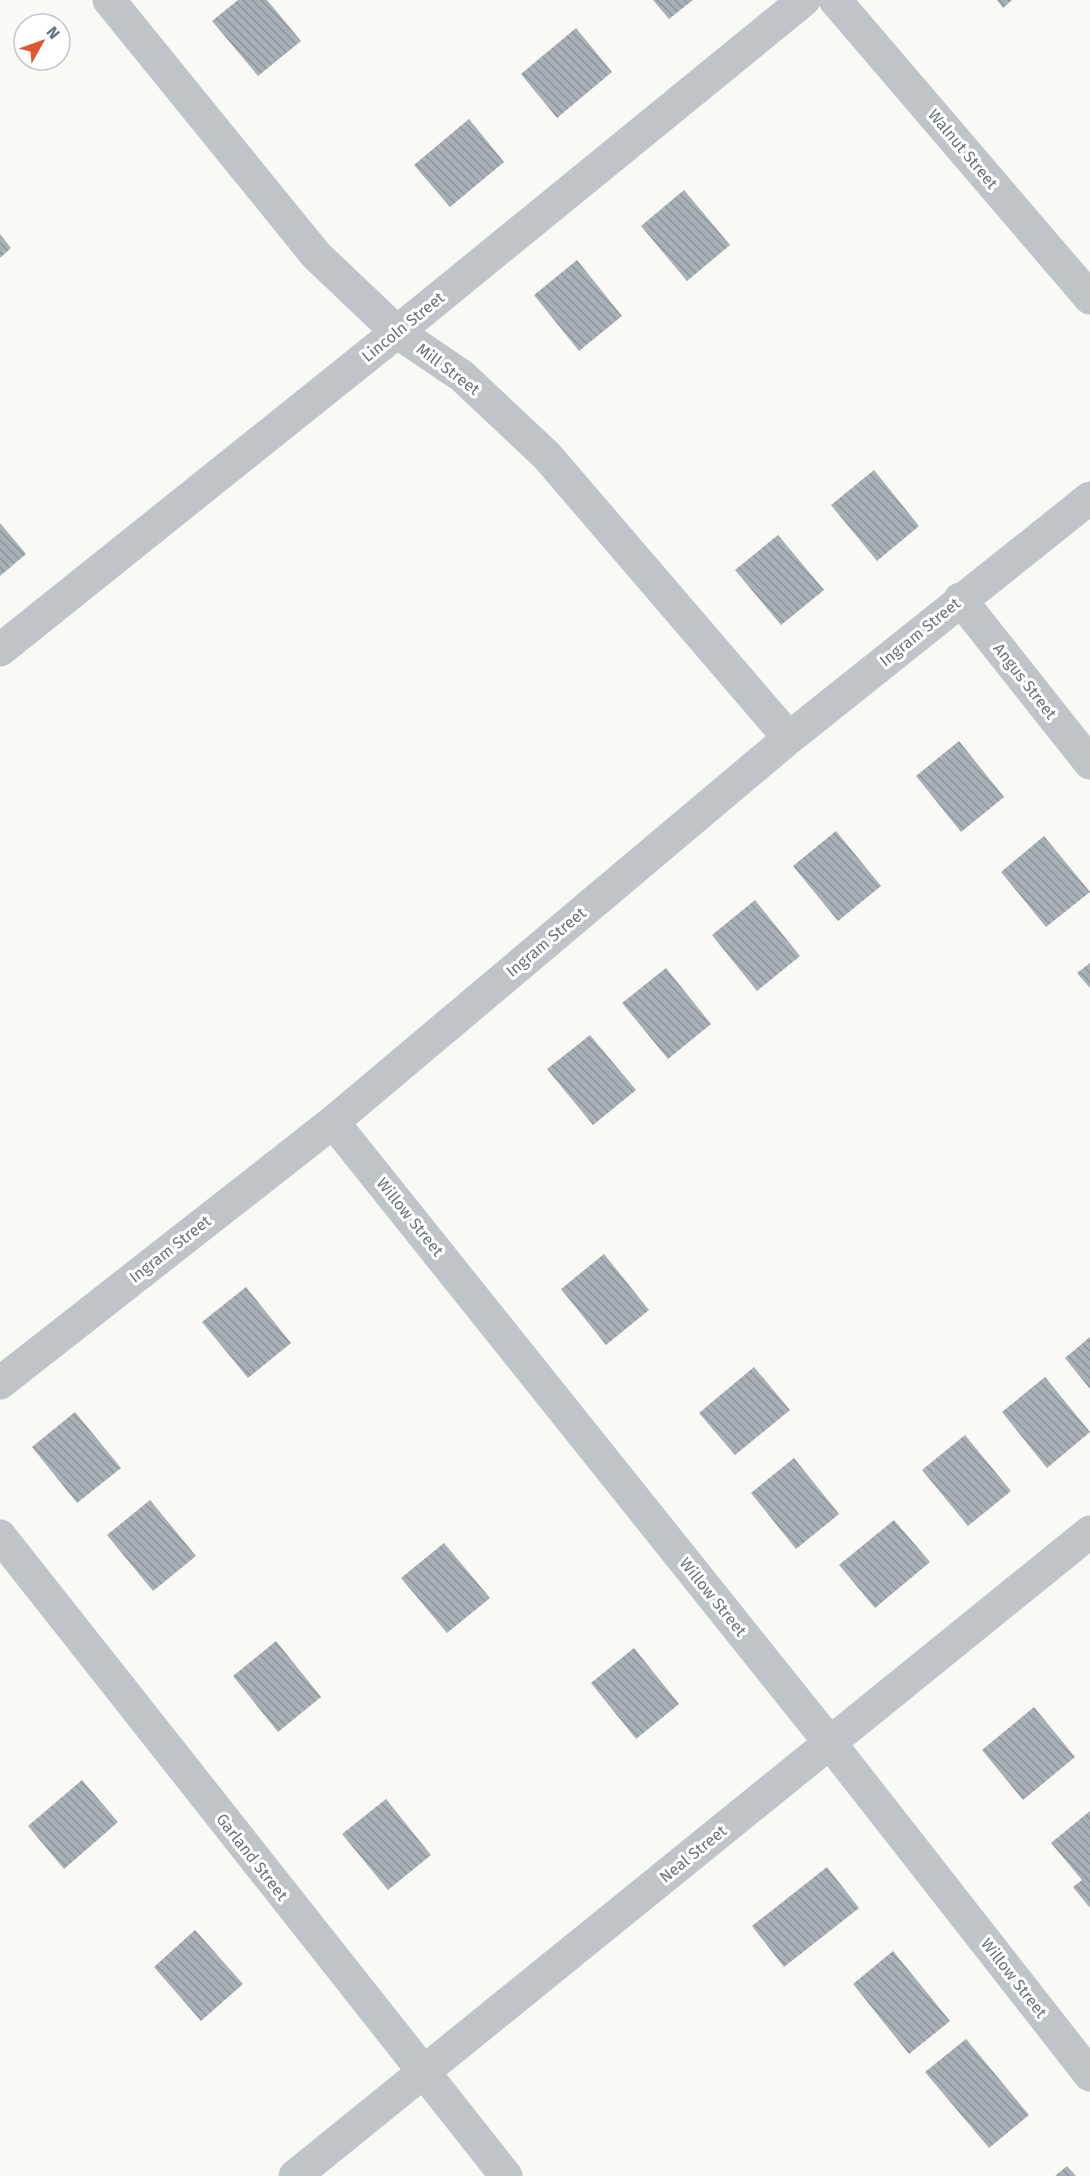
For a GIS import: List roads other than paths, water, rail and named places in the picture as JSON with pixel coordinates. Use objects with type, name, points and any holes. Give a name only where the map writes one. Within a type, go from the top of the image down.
[{"type":"street","name":"Mill Street","points":[[109,0],[316,255],[397,332],[462,376],[548,456],[789,738]]},
{"type":"street","name":"Lincoln Street","points":[[0,650],[397,332],[804,0]]},
{"type":"street","name":"Walnut Street","points":[[835,0],[1090,298]]},
{"type":"street","name":"Ingram Street","points":[[0,1383],[333,1122],[789,738],[960,599],[1090,498]]},
{"type":"street","name":"Angus Street","points":[[960,599],[1090,763]]},
{"type":"street","name":"Willow Street","points":[[333,1122],[830,1743],[1090,2075]]},
{"type":"street","name":"Neal Street","points":[[295,2176],[1090,1532]]},
{"type":"street","name":"Garland Street","points":[[0,1536],[506,2176]]}]
